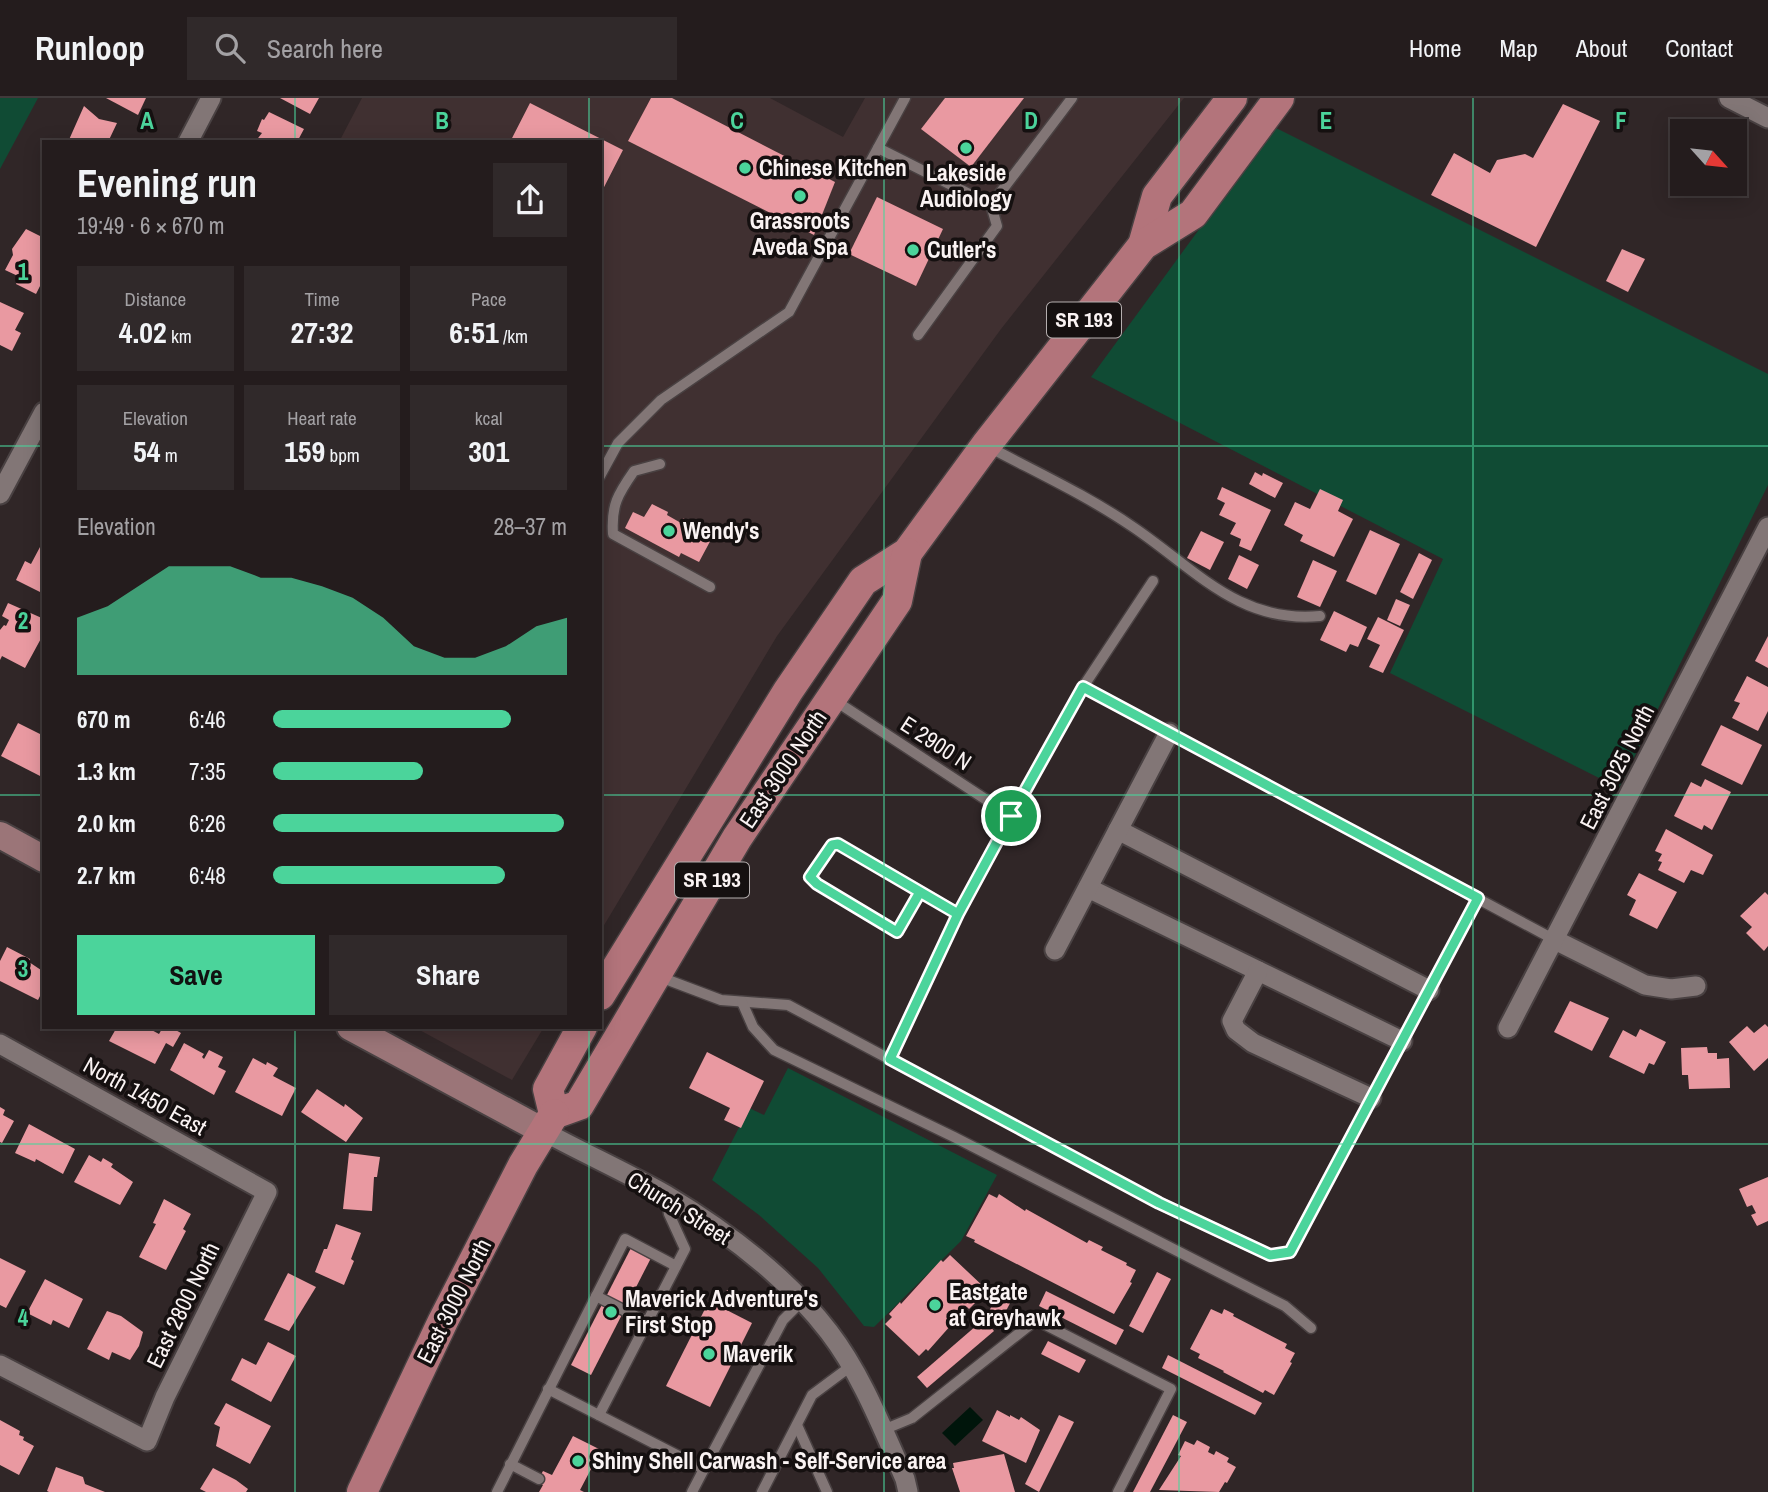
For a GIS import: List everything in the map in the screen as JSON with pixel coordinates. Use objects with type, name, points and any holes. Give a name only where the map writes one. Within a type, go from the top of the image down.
[{"type":"main road","name":"East 3000 North","points":[[1155,238],[1157,195],[1232,98]]},
{"type":"main road","points":[[1155,238],[1185,188],[1253,98]]},
{"type":"main road","name":"East 3000 North","points":[[602,992],[788,691],[863,580],[907,553],[986,445],[1155,238],[1193,214],[1279,98]]},
{"type":"main road","name":"East 3000 North","points":[[362,1492],[443,1321],[548,1122],[579,1105],[737,838],[897,601],[907,553]]},
{"type":"main road","points":[[548,1122],[548,1089],[581,1029]]},
{"type":"street","points":[[189,140],[211,98]]},
{"type":"street","points":[[1730,98],[1768,118]]},
{"type":"street","points":[[0,494],[42,416]]},
{"type":"street","name":"East 3025 North","points":[[1508,1028],[1768,527]]},
{"type":"street","points":[[1055,950],[1169,733]]},
{"type":"street","points":[[1118,830],[1429,990]]},
{"type":"street","points":[[0,835],[42,858]]},
{"type":"street","points":[[1088,888],[1402,1041]]},
{"type":"street","points":[[1555,940],[1645,985],[1671,989],[1696,986]]},
{"type":"street","points":[[1258,971],[1232,1021],[1236,1030],[1254,1043],[1371,1098]]},
{"type":"street","name":"Church Street","points":[[354,1029],[548,1122],[666,1195],[748,1251],[802,1301],[830,1332],[851,1366],[883,1430],[908,1492]]},
{"type":"street","name":"North 1450 East","points":[[0,1044],[267,1192]]},
{"type":"street","name":"East 2800 North","points":[[0,1365],[147,1441],[165,1397],[267,1192]]},
{"type":"lane","points":[[602,472],[618,443],[661,400],[789,312],[905,98]]},
{"type":"lane","points":[[991,205],[1072,98]]},
{"type":"lane","points":[[878,148],[991,205],[997,226],[918,335]]},
{"type":"lane","points":[[986,445],[1070,489],[1134,528],[1220,592],[1252,607],[1296,618],[1320,616]]},
{"type":"lane","points":[[660,464],[634,471],[611,513],[613,534],[710,587]]},
{"type":"lane","points":[[890,1059],[958,914],[1011,816],[1083,687],[1153,581]]},
{"type":"lane","points":[[1083,687],[1555,940]]},
{"type":"lane","name":"E 2900 N","points":[[830,697],[1011,816]]},
{"type":"lane","points":[[920,892],[897,932],[817,884],[810,877],[832,845],[838,844],[958,914]]},
{"type":"lane","points":[[656,975],[721,1000],[788,1005],[1159,1203],[1270,1255],[1290,1252],[1478,898]]},
{"type":"lane","points":[[742,1002],[753,1027],[774,1050],[954,1137],[1285,1306],[1311,1328]]},
{"type":"lane","points":[[599,1415],[685,1249],[669,1214],[666,1195]]},
{"type":"lane","points":[[497,1492],[625,1239],[676,1266]]},
{"type":"lane","points":[[596,1296],[647,1322]]},
{"type":"lane","points":[[692,1492],[783,1320],[802,1301]]},
{"type":"lane","points":[[883,1430],[912,1418],[1036,1320],[1171,1389],[1118,1492]]},
{"type":"lane","points":[[762,1492],[812,1395],[851,1366]]},
{"type":"lane","points":[[548,1389],[704,1469]]},
{"type":"lane","points":[[797,1425],[827,1492]]},
{"type":"lane","points":[[510,1464],[539,1479]]},
{"type":"shaded area","points":[[362,98],[770,98],[843,137],[865,98],[1184,98],[1001,329],[777,636],[602,929],[602,140],[340,140]]},
{"type":"shaded area","points":[[418,1029],[543,1029],[512,1080]]},
{"type":"shaded area","points":[[970,1407],[983,1420],[955,1446],[942,1433]]},
{"type":"green space","points":[[0,98],[38,98],[0,169]]},
{"type":"green space","points":[[1274,127],[1768,374],[1768,485],[1619,788],[1390,673],[1443,559],[1091,377]]},
{"type":"green space","points":[[788,1068],[997,1175],[961,1241],[874,1327],[864,1326],[818,1268],[759,1215],[712,1180],[749,1108],[764,1115]]},
{"type":"building","points":[[106,98],[146,98],[138,115]]},
{"type":"building","points":[[280,98],[319,98],[310,114]]},
{"type":"building","points":[[651,98],[672,98],[835,182],[814,235],[628,141]]},
{"type":"building","name":"Lakeside Audiology","points":[[945,98],[1024,98],[971,167],[921,129]]},
{"type":"building","points":[[530,103],[623,150],[602,191],[602,140],[511,140]]},
{"type":"building","points":[[1563,104],[1600,121],[1536,247],[1431,195],[1454,153],[1490,173],[1497,160],[1525,154],[1533,158]]},
{"type":"building","points":[[84,106],[99,119],[117,123],[109,140],[69,140]]},
{"type":"building","points":[[269,112],[304,129],[298,140],[257,140],[262,133],[257,131],[262,119],[264,120]]},
{"type":"building","points":[[877,197],[943,229],[916,286],[849,254]]},
{"type":"building","points":[[26,229],[42,237],[42,284],[36,294],[16,284],[20,277],[5,270],[13,255],[12,249]]},
{"type":"building","points":[[1622,249],[1645,259],[1628,292],[1606,281]]},
{"type":"building","points":[[0,302],[24,313],[15,330],[21,333],[12,351],[0,345]]},
{"type":"building","points":[[1255,472],[1283,483],[1275,498],[1249,484]]},
{"type":"building","points":[[1222,487],[1271,510],[1251,551],[1239,546],[1241,539],[1230,534],[1236,523],[1219,515],[1225,503],[1217,499]]},
{"type":"building","points":[[1320,489],[1343,500],[1338,511],[1353,519],[1334,557],[1300,541],[1303,535],[1284,525],[1295,502],[1310,509]]},
{"type":"building","name":"Wendy's","points":[[652,504],[681,523],[683,518],[714,534],[699,562],[681,553],[679,557],[625,528],[633,512],[644,517]]},
{"type":"building","points":[[1370,530],[1400,544],[1376,595],[1346,581]]},
{"type":"building","points":[[1201,531],[1224,542],[1210,570],[1187,558]]},
{"type":"building","points":[[40,547],[42,548],[42,593],[16,580],[25,561],[31,564]]},
{"type":"building","points":[[1419,553],[1432,560],[1413,599],[1400,592]]},
{"type":"building","points":[[1239,555],[1259,565],[1247,589],[1228,579]]},
{"type":"building","points":[[1313,560],[1337,571],[1320,607],[1297,597]]},
{"type":"building","points":[[1396,599],[1410,605],[1400,626],[1387,620]]},
{"type":"building","points":[[8,603],[42,618],[42,637],[25,668],[2,656],[0,660],[0,630],[9,620],[2,616]]},
{"type":"building","points":[[1334,611],[1367,627],[1358,647],[1350,644],[1346,652],[1320,640]]},
{"type":"building","points":[[1378,617],[1404,630],[1383,673],[1369,667],[1380,645],[1367,639]]},
{"type":"building","points":[[1768,636],[1768,668],[1755,661]]},
{"type":"building","points":[[1747,676],[1768,687],[1768,711],[1758,731],[1732,718],[1740,703],[1734,701]]},
{"type":"building","points":[[18,723],[42,735],[42,777],[1,756]]},
{"type":"building","points":[[1721,725],[1762,745],[1742,785],[1701,765]]},
{"type":"building","points":[[1705,779],[1731,792],[1712,830],[1704,825],[1702,830],[1674,816],[1691,782],[1701,787]]},
{"type":"building","points":[[1666,829],[1713,855],[1703,875],[1691,870],[1684,883],[1658,870],[1662,862],[1658,861],[1662,854],[1655,851]]},
{"type":"building","points":[[1639,873],[1677,892],[1657,929],[1629,915],[1636,900],[1627,895]]},
{"type":"building","points":[[1765,892],[1768,895],[1768,946],[1764,951],[1746,933],[1752,927],[1740,916]]},
{"type":"building","points":[[7,947],[30,959],[29,962],[42,971],[42,992],[38,1000],[0,981],[0,961]]},
{"type":"building","points":[[1570,1001],[1609,1018],[1592,1051],[1554,1032]]},
{"type":"building","points":[[1765,1024],[1768,1027],[1768,1058],[1754,1071],[1729,1042],[1747,1026],[1754,1033]]},
{"type":"building","points":[[116,1029],[150,1029],[159,1034],[162,1029],[174,1029],[181,1033],[173,1047],[166,1043],[155,1064],[109,1041]]},
{"type":"building","points":[[1640,1029],[1666,1042],[1654,1065],[1649,1063],[1644,1074],[1609,1057],[1623,1030],[1636,1037]]},
{"type":"building","points":[[184,1043],[204,1054],[204,1059],[209,1050],[223,1057],[218,1067],[226,1071],[214,1095],[170,1070]]},
{"type":"building","points":[[1707,1047],[1708,1053],[1717,1053],[1717,1059],[1729,1058],[1730,1088],[1689,1089],[1688,1075],[1682,1075],[1681,1048]]},
{"type":"building","points":[[707,1052],[764,1081],[741,1128],[724,1120],[730,1108],[689,1088]]},
{"type":"building","points":[[253,1058],[278,1068],[273,1076],[296,1088],[282,1116],[235,1092]]},
{"type":"building","points":[[317,1089],[344,1107],[345,1104],[363,1118],[346,1142],[301,1112]]},
{"type":"building","points":[[0,1107],[5,1110],[3,1115],[14,1121],[2,1143],[0,1142]]},
{"type":"building","points":[[29,1124],[75,1149],[63,1174],[36,1159],[35,1162],[15,1153]]},
{"type":"building","points":[[349,1153],[380,1157],[377,1177],[374,1177],[372,1211],[343,1209]]},
{"type":"building","points":[[89,1155],[101,1162],[103,1158],[113,1164],[111,1167],[133,1182],[120,1205],[74,1182]]},
{"type":"building","points":[[1768,1177],[1768,1221],[1757,1226],[1751,1215],[1756,1213],[1752,1205],[1747,1207],[1739,1189]]},
{"type":"building","points":[[989,1194],[997,1198],[999,1194],[1025,1211],[1026,1209],[1087,1243],[1089,1240],[1103,1247],[1101,1250],[1136,1270],[1130,1282],[1132,1283],[1114,1314],[966,1236]]},
{"type":"building","points":[[164,1199],[191,1214],[183,1229],[186,1231],[166,1270],[139,1257],[156,1224],[153,1223]]},
{"type":"building","points":[[336,1224],[361,1233],[344,1285],[315,1272]]},
{"type":"building","name":"Maverick Adventure's First Stop","points":[[631,1248],[651,1258],[591,1375],[571,1365]]},
{"type":"building","name":"Eastgate at Greyhawk","points":[[950,1255],[985,1288],[977,1297],[979,1299],[969,1309],[967,1307],[928,1351],[926,1349],[919,1356],[885,1324],[892,1317],[889,1314],[900,1302],[901,1304],[941,1260],[943,1262]]},
{"type":"building","points":[[0,1258],[26,1271],[6,1308],[0,1305]]},
{"type":"building","points":[[1157,1272],[1171,1279],[1143,1333],[1129,1326]]},
{"type":"building","points":[[288,1273],[316,1287],[289,1331],[264,1320]]},
{"type":"building","points":[[45,1279],[83,1299],[69,1328],[53,1320],[51,1325],[27,1313]]},
{"type":"building","points":[[1003,1284],[1017,1290],[998,1326],[985,1319]]},
{"type":"building","points":[[727,1290],[739,1296],[733,1307],[721,1301]]},
{"type":"building","points":[[1046,1291],[1124,1330],[1116,1345],[1039,1306]]},
{"type":"building","name":"Maverik","points":[[709,1301],[752,1323],[710,1407],[666,1386]]},
{"type":"building","points":[[1211,1309],[1222,1314],[1224,1309],[1234,1314],[1233,1316],[1287,1344],[1285,1348],[1295,1353],[1274,1395],[1265,1390],[1263,1393],[1223,1372],[1198,1358],[1200,1354],[1190,1349]]},
{"type":"building","points":[[107,1311],[121,1316],[143,1332],[139,1346],[130,1360],[112,1352],[109,1360],[87,1349]]},
{"type":"building","points":[[984,1319],[994,1331],[927,1388],[917,1377]]},
{"type":"building","points":[[1048,1341],[1086,1360],[1079,1373],[1041,1354]]},
{"type":"building","points":[[268,1342],[296,1356],[271,1402],[231,1380],[242,1358],[256,1365]]},
{"type":"building","points":[[1168,1355],[1262,1403],[1255,1415],[1162,1368]]},
{"type":"building","points":[[226,1403],[271,1426],[250,1464],[216,1446],[220,1427],[214,1424]]},
{"type":"building","points":[[997,1410],[1019,1420],[1021,1417],[1040,1430],[1026,1463],[982,1441]]},
{"type":"building","points":[[1059,1415],[1074,1422],[1039,1492],[1025,1484]]},
{"type":"building","points":[[1173,1415],[1187,1422],[1150,1492],[1133,1492]]},
{"type":"building","points":[[0,1420],[20,1431],[19,1435],[24,1437],[23,1440],[34,1446],[19,1475],[0,1465]]},
{"type":"building","name":"Shiny Shell Carwash - Self-Service area","points":[[573,1436],[601,1450],[580,1490],[584,1492],[539,1492],[543,1485],[537,1482],[543,1471],[552,1475]]},
{"type":"building","points":[[1197,1440],[1210,1447],[1208,1452],[1214,1455],[1216,1451],[1229,1458],[1227,1462],[1236,1467],[1227,1483],[1225,1482],[1219,1492],[1159,1490],[1181,1456],[1178,1455],[1185,1441],[1194,1445]]},
{"type":"building","points":[[1004,1454],[1015,1492],[960,1492],[952,1468],[953,1463]]},
{"type":"building","points":[[56,1467],[83,1477],[85,1484],[105,1492],[47,1491]]},
{"type":"building","points":[[213,1468],[248,1489],[246,1492],[206,1492],[200,1489]]},
{"type":"place","name":"Lakeside Audiology","points":[[966,148]]},
{"type":"place","name":"Chinese Kitchen","points":[[745,168]]},
{"type":"place","name":"Grassroots Aveda Spa","points":[[800,196]]},
{"type":"place","name":"Cutler's","points":[[913,250]]},
{"type":"place","name":"Wendy's","points":[[669,531]]},
{"type":"place","name":"Eastgate at Greyhawk","points":[[935,1305]]},
{"type":"place","name":"Maverick Adventure's First Stop","points":[[611,1312]]},
{"type":"place","name":"Maverik","points":[[709,1354]]},
{"type":"place","name":"Shiny Shell Carwash - Self-Service area","points":[[578,1461]]},
{"type":"route","points":[[1011,816],[958,914],[838,844],[832,845],[810,877],[817,884],[897,932],[920,892],[958,914],[890,1059],[1159,1203],[1270,1255],[1290,1252],[1478,898],[1083,687],[1011,816]]}]
